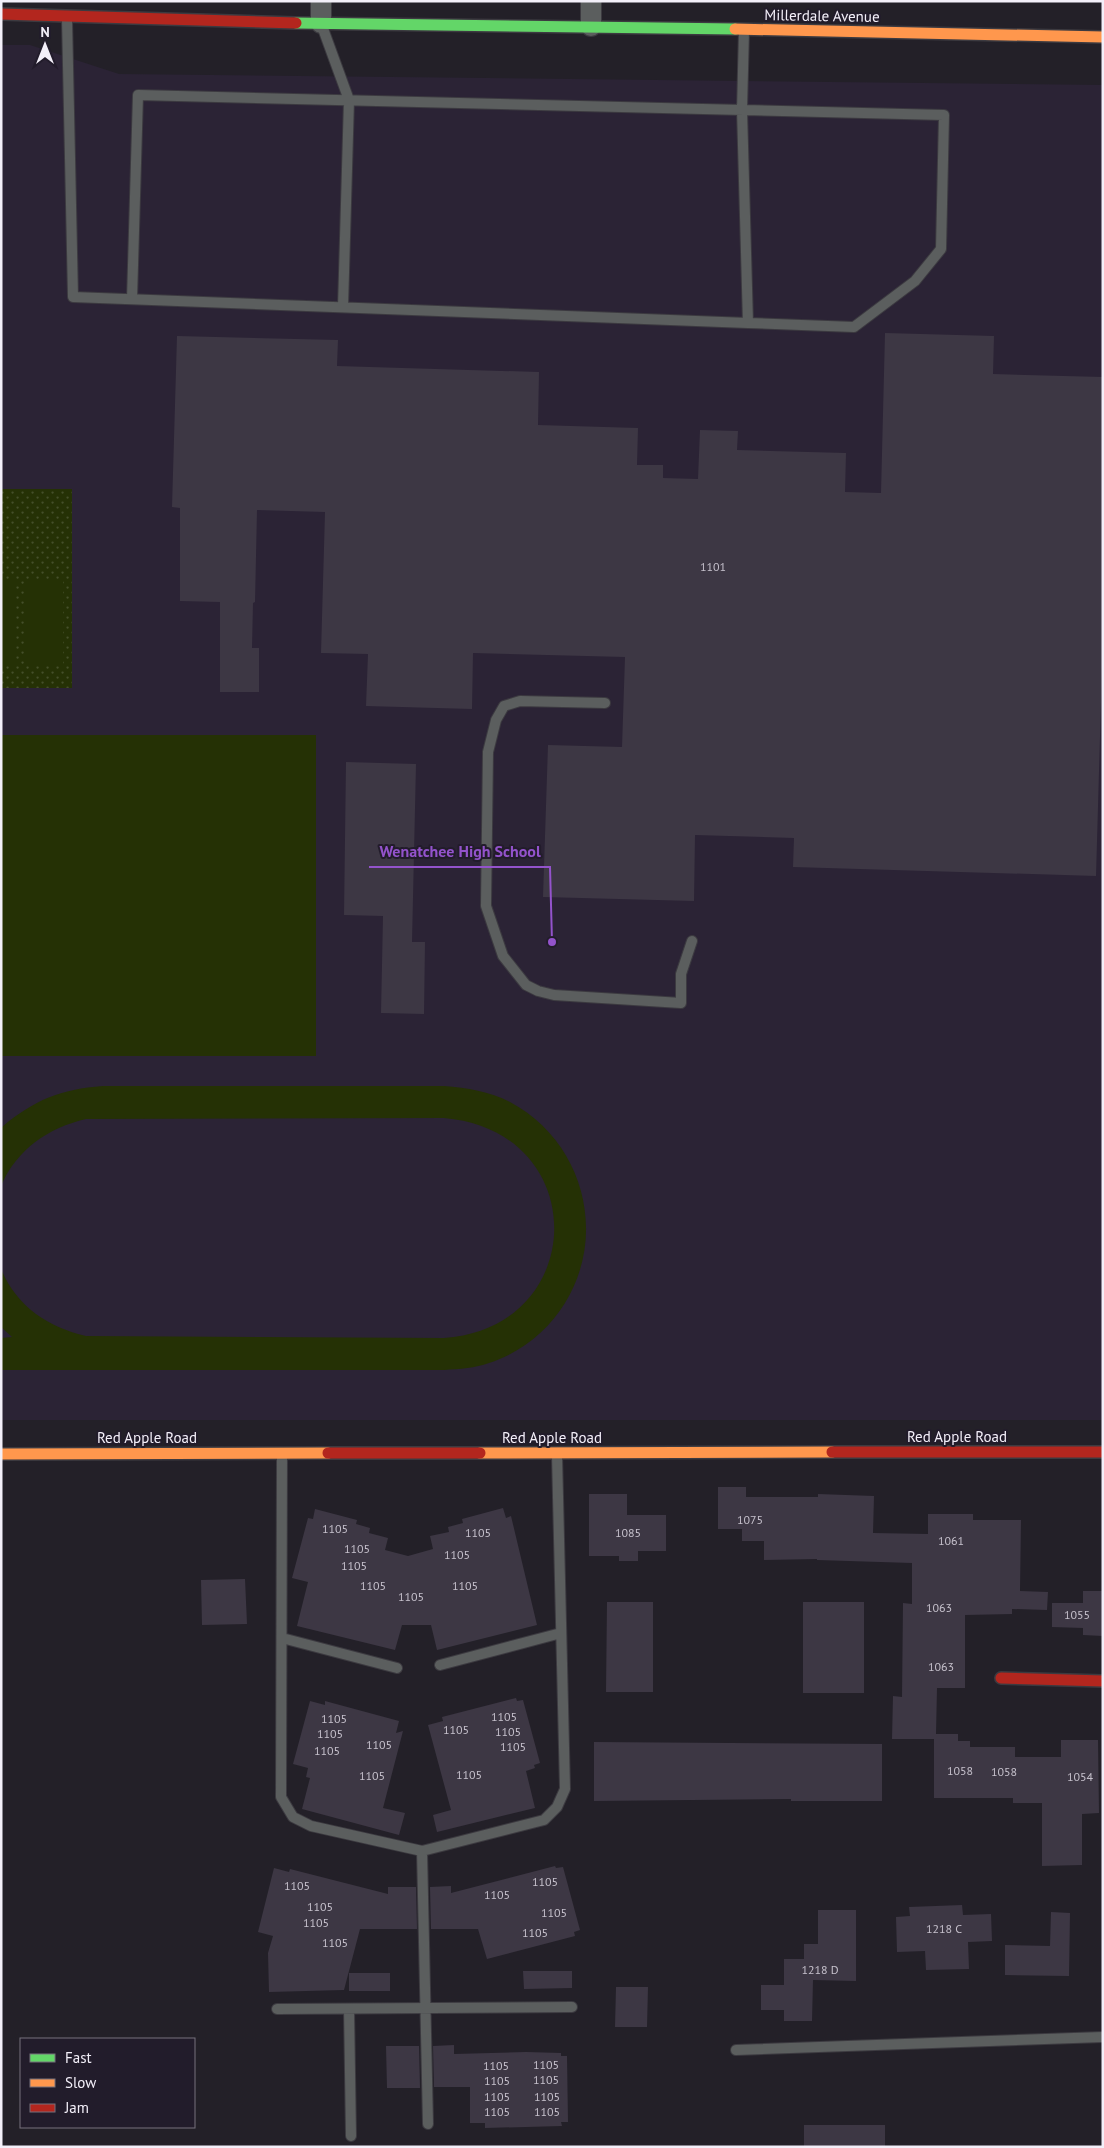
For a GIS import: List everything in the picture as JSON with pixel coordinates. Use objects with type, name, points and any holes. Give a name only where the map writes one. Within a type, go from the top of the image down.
[{"type":"street","points":[[321,1],[321,23]]},
{"type":"street","points":[[590,1],[590,26]]},
{"type":"street","name":"Millerdale Avenue","points":[[1,14],[67,8],[224,22],[590,26],[1103,37]]},
{"type":"street","name":"Red Apple Road","points":[[1,1454],[1103,1452]]},
{"type":"street","points":[[1001,1678],[1103,1681]]},
{"type":"lane","points":[[67,8],[73,296],[132,299],[854,327],[916,281],[941,249],[944,115],[138,94],[132,299]]},
{"type":"lane","points":[[321,23],[349,100],[343,307]]},
{"type":"lane","points":[[744,29],[742,110],[748,323]]},
{"type":"lane","points":[[605,703],[520,701],[504,706],[496,720],[488,752],[486,906],[503,956],[526,985],[538,991],[554,994],[680,1003],[680,974],[692,941]]},
{"type":"lane","points":[[282,1453],[281,1797],[294,1816],[310,1826],[422,1851],[544,1820],[557,1807],[565,1789],[556,1453]]},
{"type":"lane","points":[[440,1665],[561,1633]]},
{"type":"lane","points":[[282,1638],[397,1668]]},
{"type":"lane","points":[[422,1851],[428,2124]]},
{"type":"lane","points":[[278,2009],[572,2007]]},
{"type":"lane","points":[[348,2008],[351,2136]]},
{"type":"lane","points":[[736,2050],[1103,2037]]},
{"type":"shaded area","points":[[1,45],[30,45],[119,74],[1103,85],[1103,1420],[1,1420]]},
{"type":"green space","points":[[1,489],[72,489],[72,688],[1,688]]},
{"type":"green space","points":[[1,580],[14,580],[14,664],[1,664]]},
{"type":"green space","points":[[24,580],[63,580],[63,664],[24,664]]},
{"type":"green space","points":[[1,735],[316,735],[316,1056],[1,1056]]},
{"type":"green space","points":[[103,1086],[444,1086],[478,1091],[502,1098],[535,1119],[555,1140],[571,1164],[581,1191],[586,1219],[585,1248],[578,1276],[565,1303],[542,1332],[522,1347],[500,1359],[462,1369],[1,1370],[1,1338],[12,1337],[1,1327],[1,1269],[16,1294],[35,1313],[59,1327],[86,1336],[444,1338],[492,1326],[526,1301],[547,1267],[554,1229],[548,1191],[527,1156],[493,1131],[444,1118],[86,1119],[59,1128],[35,1142],[16,1161],[1,1186],[2,1127],[37,1103],[61,1093]]},
{"type":"building","points":[[885,333],[994,336],[993,374],[1103,377],[1103,633],[1096,876],[793,867],[794,838],[695,835],[694,901],[543,897],[548,745],[622,747],[625,657],[473,653],[472,709],[366,706],[368,654],[321,653],[325,512],[257,510],[252,648],[259,648],[259,692],[220,692],[220,602],[180,601],[180,508],[172,507],[177,336],[338,340],[337,366],[539,372],[538,425],[638,428],[637,465],[663,465],[663,478],[698,479],[700,430],[738,431],[737,450],[846,453],[845,492],[881,493]]},
{"type":"building","points":[[346,762],[416,764],[412,942],[425,942],[424,1014],[381,1013],[383,916],[344,915]]},
{"type":"building","points":[[718,1487],[746,1487],[746,1497],[818,1497],[818,1494],[874,1496],[873,1533],[928,1534],[928,1514],[973,1514],[973,1520],[1021,1520],[1020,1591],[1048,1592],[1047,1610],[1012,1609],[1012,1614],[965,1615],[965,1688],[937,1688],[936,1734],[958,1734],[958,1741],[970,1741],[970,1747],[1015,1747],[1015,1757],[1061,1757],[1061,1740],[1098,1740],[1099,1813],[1082,1814],[1082,1865],[1042,1866],[1042,1803],[1013,1803],[1013,1798],[934,1798],[934,1739],[892,1739],[893,1696],[902,1697],[903,1603],[912,1604],[912,1563],[817,1559],[764,1560],[764,1541],[742,1541],[742,1529],[718,1529]]},
{"type":"building","points":[[589,1494],[627,1494],[627,1515],[666,1515],[666,1551],[638,1551],[638,1561],[619,1561],[619,1556],[589,1556]]},
{"type":"building","points":[[503,1508],[506,1518],[511,1516],[537,1625],[437,1650],[431,1625],[402,1625],[395,1650],[297,1626],[308,1582],[292,1578],[308,1518],[313,1519],[315,1509],[357,1520],[356,1524],[370,1528],[369,1533],[388,1538],[385,1550],[408,1556],[433,1549],[430,1536],[449,1532],[448,1527],[463,1523],[462,1519]]},
{"type":"building","points":[[245,1579],[247,1624],[202,1625],[201,1580]]},
{"type":"building","points":[[1083,1591],[1103,1591],[1103,1636],[1083,1635],[1083,1628],[1052,1627],[1052,1603],[1083,1603]]},
{"type":"building","points":[[607,1602],[653,1602],[653,1692],[606,1692]]},
{"type":"building","points":[[803,1602],[864,1602],[864,1693],[803,1693]]},
{"type":"building","points":[[516,1698],[517,1701],[523,1700],[540,1763],[534,1765],[535,1768],[526,1771],[535,1808],[437,1832],[433,1815],[451,1810],[428,1725],[443,1721],[442,1717]]},
{"type":"building","points":[[310,1701],[325,1705],[325,1701],[399,1721],[396,1733],[403,1731],[383,1808],[405,1813],[399,1835],[302,1809],[310,1778],[306,1777],[308,1768],[293,1764]]},
{"type":"building","points":[[594,1742],[882,1744],[882,1801],[791,1801],[791,1799],[594,1801]]},
{"type":"building","points":[[555,1866],[556,1868],[563,1867],[580,1930],[574,1932],[575,1936],[487,1959],[478,1929],[431,1929],[430,1887],[451,1886],[451,1893]]},
{"type":"building","points":[[274,1868],[289,1872],[290,1869],[388,1894],[388,1887],[416,1887],[417,1929],[360,1929],[344,1990],[269,1992],[268,1953],[273,1936],[258,1932]]},
{"type":"building","points":[[962,1905],[963,1915],[991,1914],[992,1941],[968,1942],[969,1969],[926,1970],[925,1951],[897,1952],[896,1917],[910,1916],[909,1907]]},
{"type":"building","points":[[818,1910],[856,1910],[856,1981],[813,1980],[812,2021],[784,2021],[784,2010],[761,2010],[761,1985],[784,1985],[784,1959],[804,1959],[804,1944],[818,1944]]},
{"type":"building","points":[[1051,1912],[1070,1913],[1069,1976],[1005,1975],[1005,1945],[1050,1946]]},
{"type":"building","points":[[523,1971],[572,1971],[572,1988],[524,1989]]},
{"type":"building","points":[[349,1973],[390,1973],[390,1991],[349,1991]]},
{"type":"building","points":[[616,1987],[648,1987],[647,2027],[615,2027]]},
{"type":"building","points":[[454,2045],[454,2054],[526,2052],[561,2053],[561,2056],[567,2056],[568,2122],[561,2122],[562,2126],[485,2128],[485,2123],[470,2123],[470,2087],[434,2087],[433,2046]]},
{"type":"building","points":[[386,2046],[419,2046],[420,2088],[387,2088]]},
{"type":"building","points":[[804,2125],[885,2125],[885,2147],[804,2147]]},
{"type":"traffic: fast","points":[[296,23],[735,29]]},
{"type":"traffic: slow","points":[[735,29],[1103,37]]},
{"type":"traffic: slow","points":[[480,1453],[832,1452]]},
{"type":"traffic: slow","points":[[1,1454],[328,1453]]},
{"type":"traffic: jam","points":[[1,14],[296,23]]},
{"type":"traffic: jam","points":[[832,1452],[1103,1452]]},
{"type":"traffic: jam","points":[[328,1453],[480,1453]]},
{"type":"traffic: jam","points":[[1001,1678],[1103,1681]]},
{"type":"place","name":"Wenatchee High School","points":[[552,942]]}]
